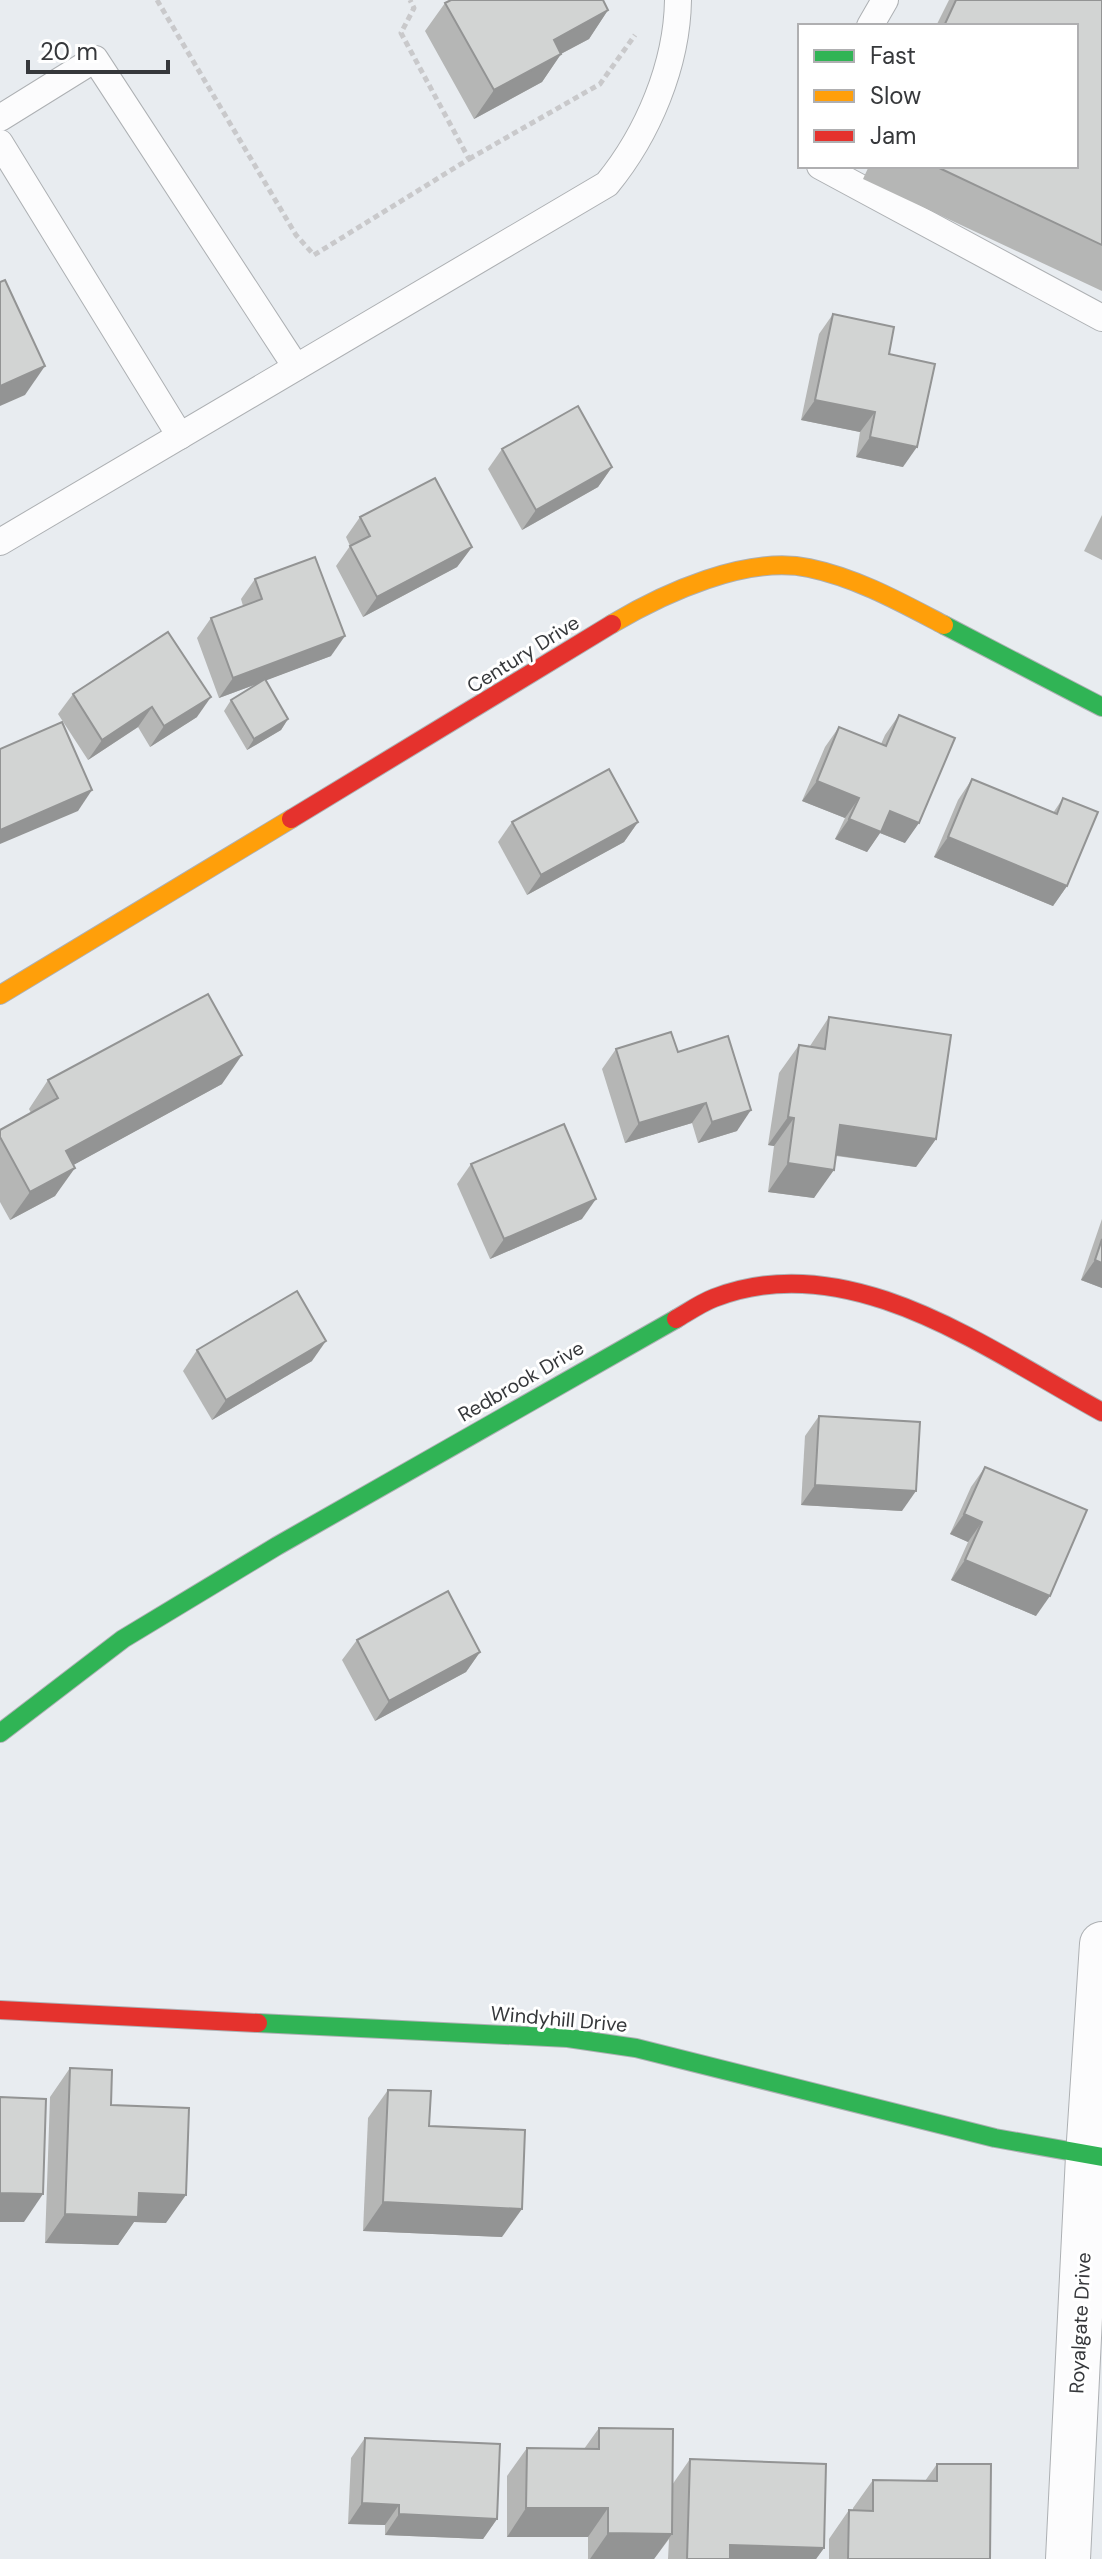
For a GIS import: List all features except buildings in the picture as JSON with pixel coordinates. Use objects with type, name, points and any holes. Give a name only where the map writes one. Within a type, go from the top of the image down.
[{"type":"street","name":"Century Drive","points":[[0,995],[646,604],[690,583],[766,567],[806,567],[896,600],[1102,707]]},
{"type":"street","name":"Redbrook Drive","points":[[0,1733],[123,1639],[277,1546],[713,1298],[764,1285],[818,1284],[878,1295],[935,1321],[1102,1412]]},
{"type":"street","name":"Royalgate Drive","points":[[1068,2559],[1095,2156],[1102,1944]]},
{"type":"street","name":"Windyhill Drive","points":[[0,2010],[568,2038],[636,2048],[995,2138],[1095,2156]]},
{"type":"lane","points":[[871,24],[885,0]]},
{"type":"lane","points":[[0,542],[607,184],[632,154],[654,107],[681,6]]},
{"type":"lane","points":[[0,118],[95,59],[296,367]]},
{"type":"lane","points":[[0,143],[180,436]]},
{"type":"lane","points":[[824,168],[1102,318]]},
{"type":"path","points":[[157,0],[296,235],[314,255],[469,159],[600,84],[642,24]]},
{"type":"path","points":[[410,0],[414,8],[401,33],[469,159]]},
{"type":"traffic: fast","points":[[944,625],[1102,707]]},
{"type":"traffic: fast","points":[[0,1733],[123,1639],[277,1546],[676,1319]]},
{"type":"traffic: fast","points":[[258,2023],[568,2038],[636,2048],[995,2138],[1102,2157]]},
{"type":"traffic: slow","points":[[612,624],[656,600],[707,580],[733,572],[785,565],[844,578],[944,625]]},
{"type":"traffic: slow","points":[[0,995],[291,819]]},
{"type":"traffic: jam","points":[[291,819],[612,624]]},
{"type":"traffic: jam","points":[[676,1319],[714,1298],[765,1285],[816,1285],[866,1294],[916,1312],[965,1335],[1102,1412]]},
{"type":"traffic: jam","points":[[0,2010],[258,2023]]}]
